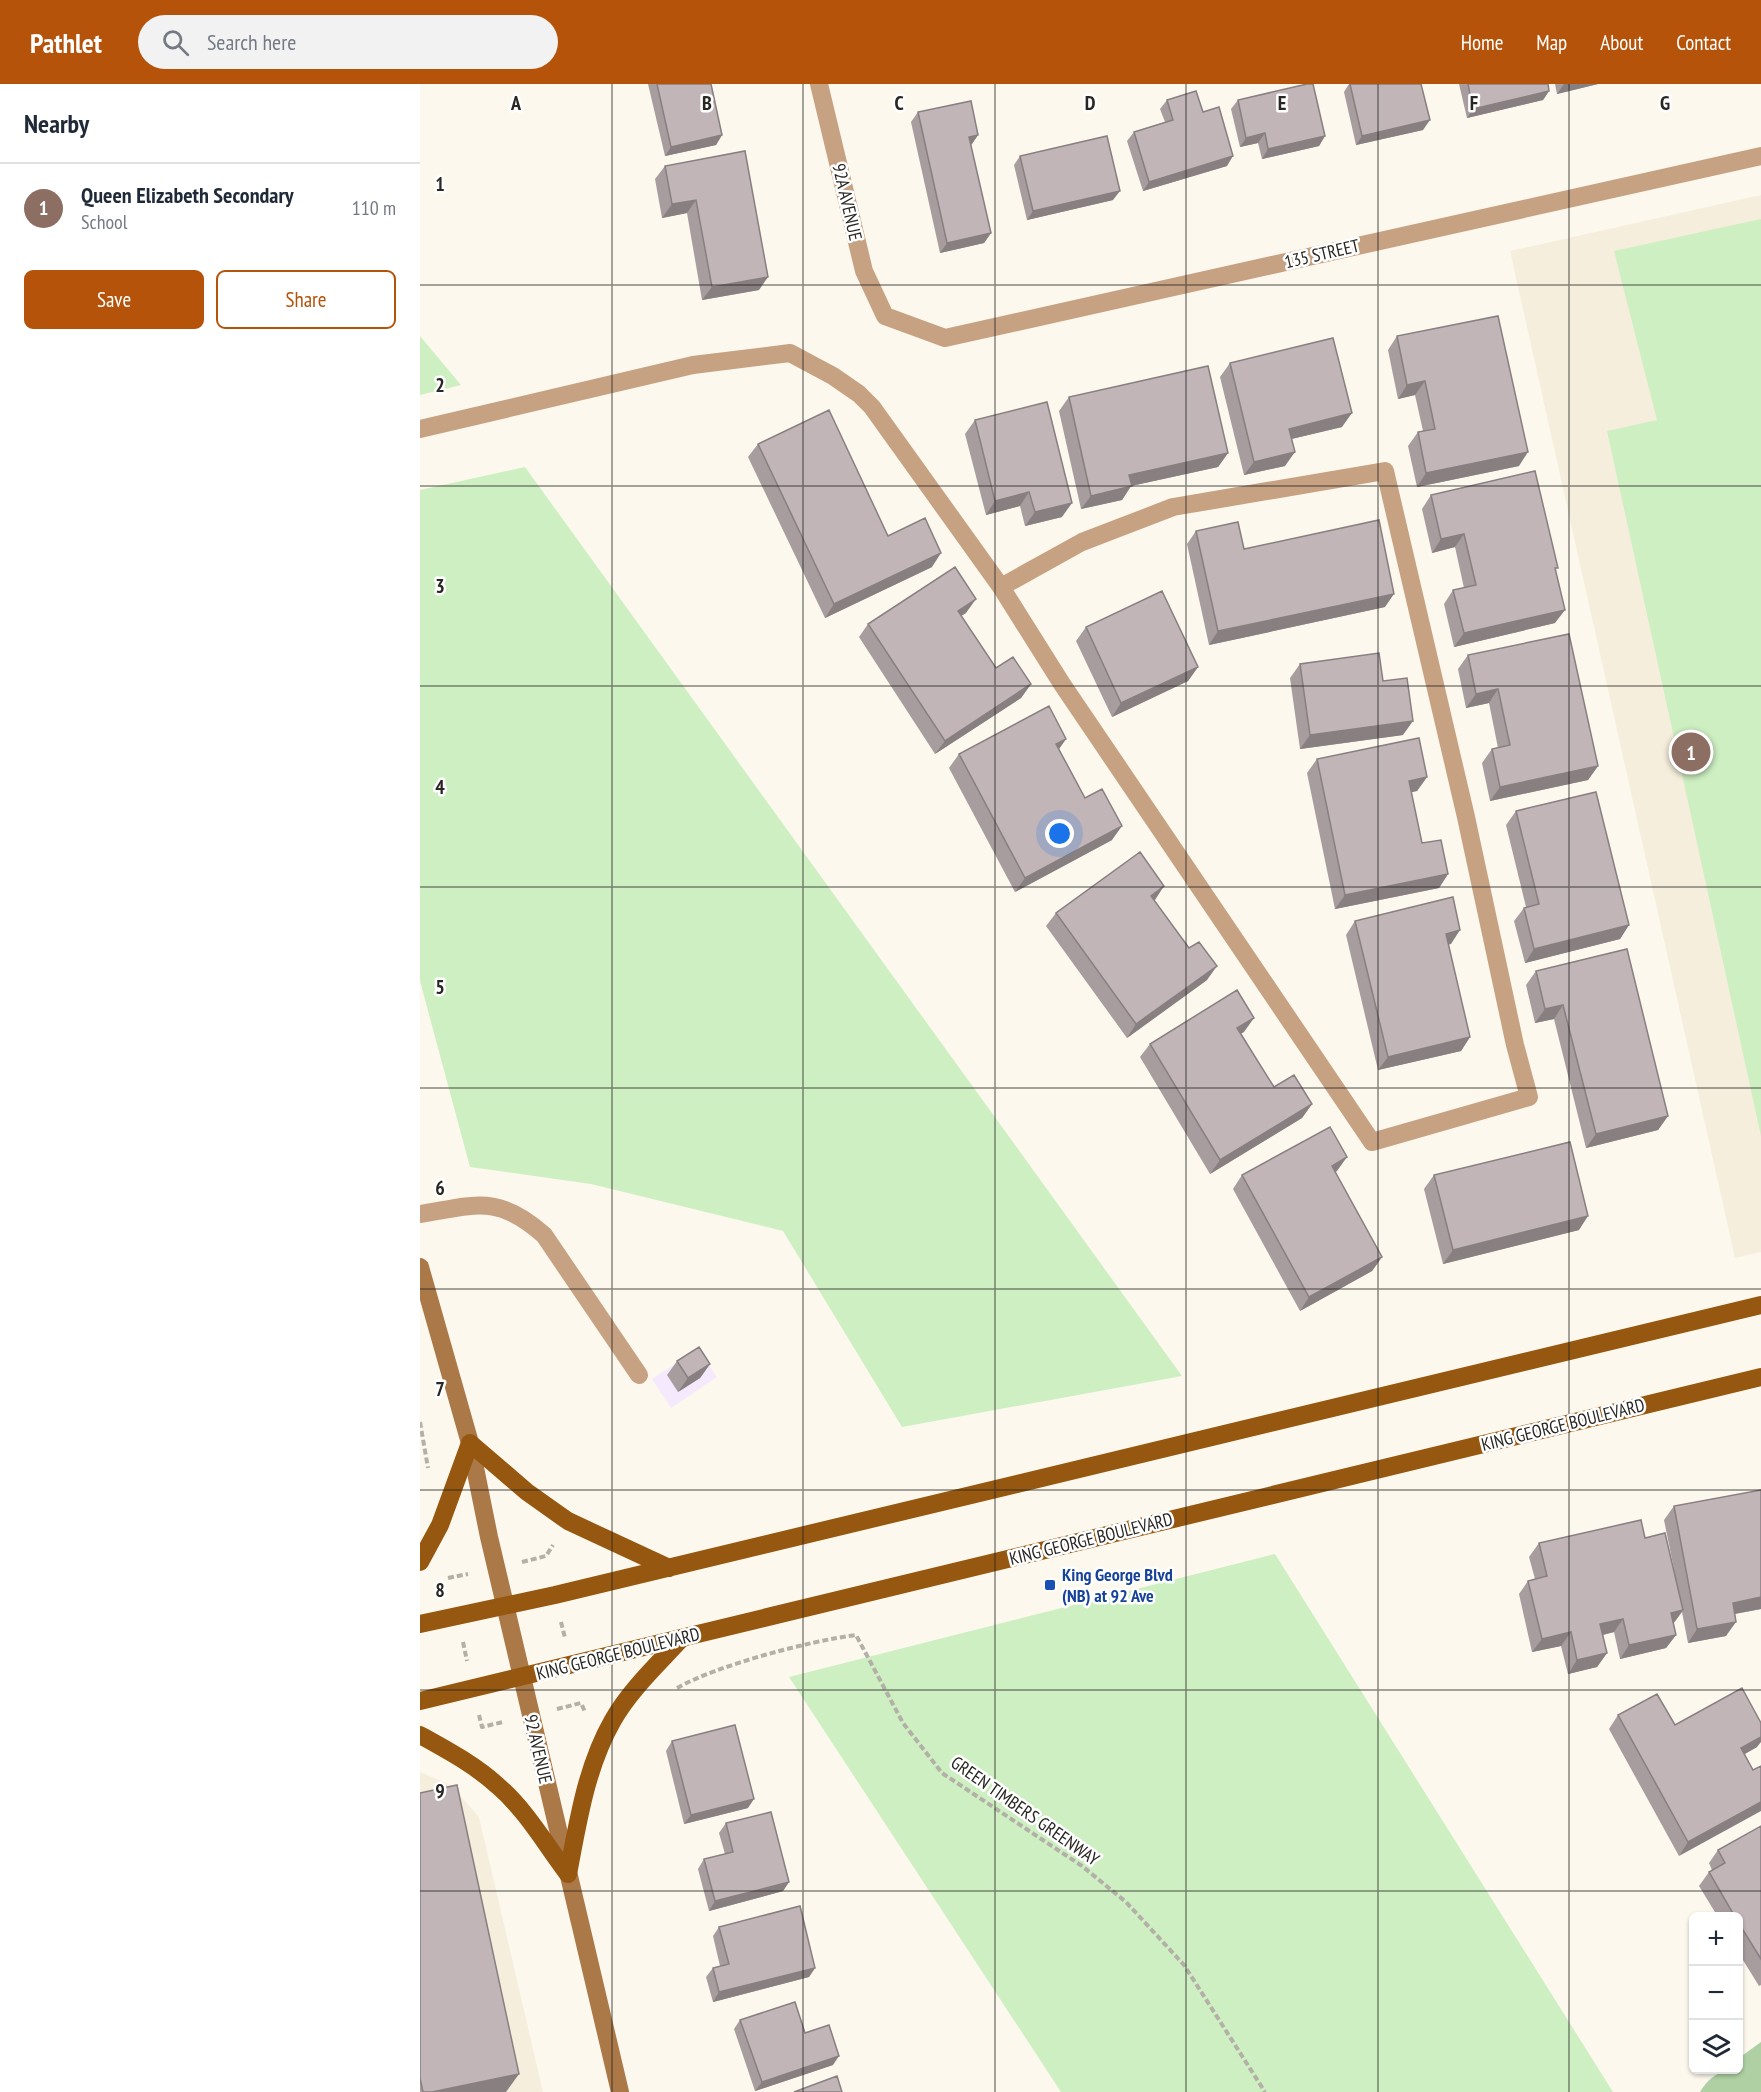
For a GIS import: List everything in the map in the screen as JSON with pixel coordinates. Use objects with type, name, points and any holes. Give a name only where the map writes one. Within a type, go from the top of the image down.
[{"type":"main road","name":"92 AVENUE","points":[[420,1267],[470,1443],[521,1677],[620,2092]]},
{"type":"main road","points":[[420,1624],[669,1568],[1761,1305]]},
{"type":"main road","name":"KING GEORGE BOULEVARD","points":[[420,1701],[1761,1377]]},
{"type":"main road","points":[[420,1562],[441,1525],[470,1443],[527,1492],[567,1521],[669,1568]]},
{"type":"main road","points":[[568,1874],[587,1784],[601,1743],[625,1704],[681,1639]]},
{"type":"main road","points":[[420,1735],[468,1762],[500,1787],[568,1874]]},
{"type":"street","name":"92A AVENUE","points":[[819,84],[864,272],[885,316]]},
{"type":"street","name":"135 STREET","points":[[885,316],[945,338],[1761,156]]},
{"type":"street","points":[[420,429],[693,365],[790,353],[833,376],[859,394],[872,407],[1001,587],[1062,684],[1372,1142],[1529,1097],[1515,1045],[1466,817],[1385,471],[1173,507],[1082,542],[1001,587]]},
{"type":"street","points":[[420,1214],[495,1205],[527,1219],[544,1235],[639,1375]]},
{"type":"path","points":[[420,1422],[429,1477]]},
{"type":"path","points":[[535,1560],[546,1556],[556,1539]]},
{"type":"path","points":[[546,1556],[580,1703],[588,1717]]},
{"type":"path","points":[[448,1578],[460,1576]]},
{"type":"path","points":[[457,1617],[482,1727],[495,1724]]},
{"type":"path","name":"GREEN TIMBERS GREENWAY","points":[[671,1691],[724,1669],[778,1653],[856,1635],[903,1723],[942,1773],[1083,1866],[1126,1902],[1184,1965],[1265,2092]]},
{"type":"path","points":[[572,1705],[580,1703]]},
{"type":"shaded area","points":[[1761,195],[1761,1252],[1735,1258],[1510,251]]},
{"type":"shaded area","points":[[698,1349],[717,1377],[671,1408],[652,1379]]},
{"type":"shaded area","points":[[420,1772],[451,1785],[479,1817],[543,2092],[420,2092]]},
{"type":"green space","points":[[1761,219],[1761,1136],[1607,431],[1657,420],[1614,251]]},
{"type":"green space","points":[[420,336],[461,385],[420,395]]},
{"type":"green space","points":[[525,467],[1182,1376],[902,1427],[783,1231],[591,1184],[470,1167],[420,981],[420,490]]},
{"type":"green space","points":[[1275,1554],[1613,2092],[1061,2092],[789,1677]]},
{"type":"green space","points":[[1761,2042],[1761,2092],[1700,2092],[1716,2075],[1743,2074],[1743,2055]]},
{"type":"building","points":[[657,84],[711,84],[722,135],[671,147]]},
{"type":"building","points":[[1313,84],[1325,136],[1268,149],[1265,133],[1246,138],[1238,100]]},
{"type":"building","points":[[1350,84],[1421,84],[1430,120],[1362,136]]},
{"type":"building","points":[[1468,84],[1548,84],[1549,91],[1473,109]]},
{"type":"building","points":[[1196,91],[1203,112],[1219,107],[1233,156],[1149,182],[1134,132],[1173,120],[1167,100]]},
{"type":"building","points":[[971,101],[978,135],[969,137],[991,233],[947,243],[918,112]]},
{"type":"building","points":[[1107,136],[1120,191],[1033,211],[1020,156]]},
{"type":"building","points":[[745,151],[768,277],[712,287],[696,200],[672,204],[665,166]]},
{"type":"building","points":[[1498,316],[1528,452],[1426,473],[1418,432],[1435,429],[1425,381],[1407,385],[1397,336]]},
{"type":"building","points":[[1333,338],[1352,413],[1289,429],[1295,452],[1254,462],[1230,363]]},
{"type":"building","points":[[1208,366],[1228,453],[1129,475],[1132,486],[1091,496],[1069,397]]},
{"type":"building","points":[[1047,402],[1072,503],[1035,512],[1029,492],[995,501],[975,420]]},
{"type":"building","points":[[829,410],[888,536],[925,518],[941,553],[834,604],[758,444]]},
{"type":"building","points":[[1535,471],[1558,568],[1555,568],[1565,610],[1464,633],[1453,590],[1476,585],[1464,534],[1441,539],[1431,495]]},
{"type":"building","points":[[1379,520],[1394,594],[1218,631],[1196,531],[1238,522],[1244,549]]},
{"type":"building","points":[[955,567],[976,599],[958,611],[996,668],[1013,657],[1031,684],[945,741],[868,624]]},
{"type":"building","points":[[1162,591],[1198,667],[1121,703],[1086,627]]},
{"type":"building","points":[[1569,634],[1598,766],[1500,787],[1492,749],[1510,745],[1498,689],[1476,694],[1468,655]]},
{"type":"building","points":[[1379,653],[1383,681],[1407,678],[1413,721],[1310,735],[1300,664]]},
{"type":"building","points":[[1049,706],[1066,739],[1056,744],[1085,798],[1102,789],[1122,826],[1025,878],[959,754]]},
{"type":"building","points":[[1419,738],[1427,777],[1409,781],[1422,843],[1441,840],[1448,874],[1345,895],[1317,759]]},
{"type":"building","points":[[1596,792],[1629,925],[1534,949],[1524,908],[1539,904],[1516,811]]},
{"type":"building","points":[[1140,852],[1164,886],[1151,896],[1189,948],[1199,942],[1217,966],[1136,1024],[1056,913]]},
{"type":"building","points":[[1453,897],[1460,930],[1446,934],[1470,1037],[1388,1057],[1355,921]]},
{"type":"building","points":[[1627,949],[1668,1116],[1596,1134],[1563,1005],[1545,1009],[1536,971]]},
{"type":"building","points":[[1237,990],[1254,1018],[1237,1028],[1274,1087],[1294,1075],[1312,1104],[1220,1160],[1150,1044]]},
{"type":"building","points":[[1330,1127],[1347,1157],[1332,1166],[1382,1257],[1309,1297],[1242,1175]]},
{"type":"building","points":[[1570,1142],[1588,1216],[1453,1250],[1434,1175]]},
{"type":"building","points":[[699,1347],[710,1364],[688,1378],[677,1361]]},
{"type":"building","points":[[1761,1490],[1761,1597],[1733,1603],[1736,1622],[1697,1629],[1674,1506]]},
{"type":"building","points":[[1641,1520],[1645,1538],[1665,1533],[1683,1610],[1671,1613],[1676,1635],[1629,1645],[1623,1619],[1600,1624],[1607,1653],[1577,1660],[1571,1632],[1542,1639],[1528,1581],[1547,1576],[1539,1543]]},
{"type":"building","points":[[1742,1688],[1761,1723],[1761,1737],[1741,1748],[1753,1770],[1761,1766],[1761,1802],[1688,1842],[1618,1715],[1657,1694],[1675,1725]]},
{"type":"building","points":[[735,1725],[754,1799],[691,1815],[672,1741]]},
{"type":"building","points":[[457,1785],[519,2074],[423,2092],[420,2078],[420,1793]]},
{"type":"building","points":[[771,1812],[789,1882],[715,1901],[704,1859],[733,1852],[726,1823]]},
{"type":"building","points":[[1761,1826],[1761,1959],[1743,1930],[1743,1912],[1732,1912],[1709,1872],[1725,1863],[1718,1850]]},
{"type":"building","points":[[800,1906],[815,1968],[719,1992],[713,1968],[729,1964],[719,1927]]},
{"type":"building","points":[[795,2002],[805,2033],[829,2025],[839,2056],[762,2082],[740,2020]]},
{"type":"building","points":[[837,2076],[842,2092],[794,2092]]},
{"type":"place","name":"Queen Elizabeth Secondary","points":[[1691,752]]},
{"type":"place","name":"King George Blvd (NB) at 92 Ave","points":[[1050,1585]]}]
